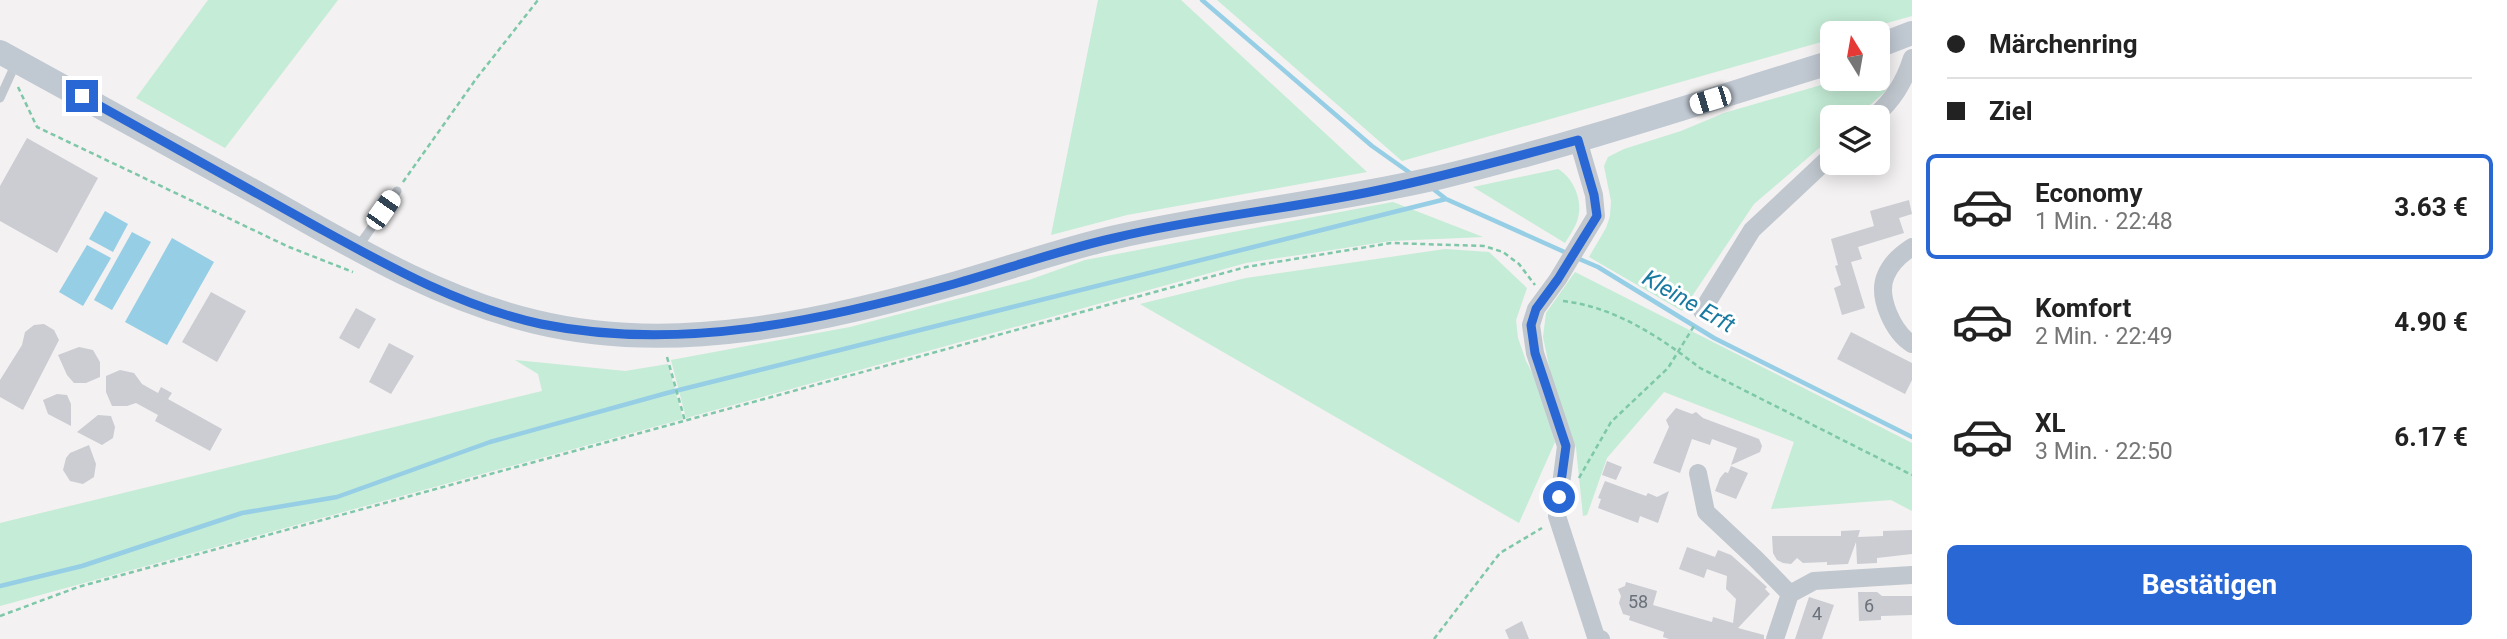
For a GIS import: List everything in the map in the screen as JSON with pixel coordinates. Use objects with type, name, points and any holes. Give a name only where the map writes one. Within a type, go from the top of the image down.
[{"type":"street","points":[[1890,41],[1912,33]]},
{"type":"street","points":[[9,56],[356,248],[454,296],[538,323],[625,334],[713,333],[807,320],[883,303],[1113,238],[1376,191],[1444,176],[1578,140],[1820,66]]},
{"type":"street","points":[[1887,105],[1894,99],[1908,73],[1912,58]]},
{"type":"street","points":[[1578,140],[1594,195],[1597,216],[1558,279],[1540,301],[1531,325],[1533,340],[1566,446],[1557,516],[1597,638]]},
{"type":"street","points":[[1699,316],[1752,230],[1820,166]]},
{"type":"street","points":[[1912,247],[1899,256],[1885,277],[1884,296],[1893,324],[1912,344]]},
{"type":"street","points":[[1698,473],[1706,512],[1790,594]]},
{"type":"street","points":[[1774,639],[1790,594],[1814,581],[1912,575]]},
{"type":"lane","points":[[0,98],[9,56]]},
{"type":"lane","points":[[356,248],[397,191]]},
{"type":"path","points":[[397,191],[476,79],[538,0]]},
{"type":"path","points":[[0,616],[78,587],[1246,267],[1391,243],[1484,246],[1503,252],[1519,264],[1537,288],[1540,301],[1551,305],[1564,300],[1616,314],[1678,351],[1700,368],[1912,475]]},
{"type":"path","points":[[1678,351],[1699,316]]},
{"type":"path","points":[[667,356],[685,421]]},
{"type":"green space","points":[[208,0],[338,0],[225,148],[136,98]]},
{"type":"green space","points":[[1098,0],[1181,0],[1367,172],[1127,215],[1051,235]]},
{"type":"green space","points":[[1217,0],[1912,0],[1912,16],[1890,22],[1820,21],[1820,42],[1402,161]]},
{"type":"green space","points":[[1820,85],[1820,91],[1886,91],[1870,105],[1820,105],[1820,147],[1754,204],[1682,311],[1589,257],[1610,216],[1611,201],[1604,166],[1608,157],[1624,149],[1681,131],[1724,113]]},
{"type":"green space","points":[[1558,169],[1571,181],[1579,206],[1574,228],[1565,243],[1473,187]]},
{"type":"green space","points":[[1393,202],[1483,237],[1391,241],[1246,263],[686,418],[671,360],[850,327],[1029,280],[1085,260]]},
{"type":"green space","points":[[1445,249],[1489,252],[1527,288],[1516,320],[1518,338],[1538,384],[1555,442],[1519,523],[1140,304],[1246,278]]},
{"type":"green space","points":[[1575,272],[1912,443],[1912,511],[1891,500],[1771,509],[1794,442],[1664,392],[1607,458],[1587,515],[1583,516],[1576,448],[1552,380],[1543,337],[1546,313]]},
{"type":"green space","points":[[515,360],[625,371],[668,364],[683,419],[0,606],[0,523],[542,391],[538,374]]},
{"type":"water","points":[[105,211],[128,224],[113,252],[89,239]]},
{"type":"water","points":[[132,232],[151,242],[112,310],[94,300]]},
{"type":"water","points":[[172,238],[214,262],[167,345],[125,322]]},
{"type":"water","points":[[87,245],[111,258],[83,306],[59,292]]},
{"type":"building","points":[[27,138],[98,178],[57,253],[0,221],[0,186]]},
{"type":"building","points":[[1909,200],[1912,214],[1899,218],[1904,233],[1858,247],[1862,259],[1851,262],[1865,308],[1842,315],[1834,288],[1841,285],[1831,239],[1874,226],[1870,211]]},
{"type":"building","points":[[211,292],[246,311],[217,362],[182,342]]},
{"type":"building","points":[[356,308],[376,319],[359,349],[339,338]]},
{"type":"building","points":[[44,324],[54,330],[59,340],[23,410],[0,397],[0,380],[22,345],[25,332],[34,325]]},
{"type":"building","points":[[1851,332],[1912,363],[1912,380],[1905,394],[1837,359]]},
{"type":"building","points":[[389,343],[414,356],[391,394],[369,382]]},
{"type":"building","points":[[79,347],[93,350],[100,362],[100,377],[86,383],[74,383],[67,375],[58,355]]},
{"type":"building","points":[[120,370],[134,373],[142,384],[158,393],[161,387],[172,393],[168,399],[222,429],[210,451],[155,421],[158,415],[136,403],[112,406],[106,392],[106,376]]},
{"type":"building","points":[[57,394],[67,395],[71,404],[71,426],[48,414],[43,400]]},
{"type":"building","points":[[1676,408],[1692,414],[1696,412],[1703,418],[1759,439],[1762,446],[1760,452],[1731,465],[1737,448],[1712,439],[1710,445],[1692,439],[1680,473],[1653,463],[1669,427],[1666,420]]},
{"type":"building","points":[[98,415],[111,416],[115,427],[113,438],[102,445],[77,432]]},
{"type":"building","points":[[89,445],[96,464],[94,477],[83,484],[70,481],[63,470],[66,458],[70,453]]},
{"type":"building","points":[[1607,461],[1622,467],[1616,480],[1602,475]]},
{"type":"building","points":[[1731,466],[1748,473],[1736,499],[1715,491],[1720,478],[1725,472],[1728,473]]},
{"type":"building","points":[[1605,481],[1646,496],[1648,493],[1657,497],[1669,491],[1658,523],[1640,516],[1638,523],[1598,508],[1601,499],[1598,498]]},
{"type":"building","points":[[1860,530],[1858,537],[1883,536],[1883,531],[1912,530],[1912,554],[1877,558],[1877,563],[1857,564],[1856,542],[1848,564],[1827,565],[1827,562],[1803,563],[1797,558],[1791,564],[1783,563],[1777,560],[1773,553],[1772,536],[1841,536],[1841,531]]},
{"type":"building","points":[[1687,547],[1715,557],[1718,550],[1731,555],[1767,587],[1765,589],[1770,594],[1738,628],[1764,635],[1764,639],[1669,639],[1663,637],[1664,632],[1629,620],[1630,616],[1623,614],[1618,589],[1625,586],[1626,582],[1657,591],[1653,605],[1712,622],[1713,617],[1733,623],[1736,599],[1726,589],[1727,576],[1707,569],[1704,578],[1679,569]]},
{"type":"building","points":[[1858,592],[1877,592],[1882,596],[1912,596],[1912,615],[1881,616],[1881,620],[1859,621]]},
{"type":"building","points":[[1809,597],[1834,605],[1822,639],[1795,639]]},
{"type":"building","points":[[1522,621],[1529,639],[1509,639],[1505,630]]},
{"type":"waterway","points":[[1202,0],[1372,146],[1413,175]]},
{"type":"waterway","name":"Kleine Erft","points":[[1432,188],[1446,199],[1569,254]]},
{"type":"waterway","points":[[0,586],[82,566],[242,513],[337,497],[490,442],[667,393],[1446,199]]},
{"type":"waterway","name":"Kleine Erft","points":[[1577,258],[1598,267],[1714,338],[1912,437]]},
{"type":"route","points":[[82,96],[356,248],[454,296],[538,323],[625,334],[713,333],[807,320],[883,303],[1113,238],[1376,191],[1444,176],[1578,140],[1594,195],[1597,216],[1558,279],[1540,301],[1531,325],[1535,353],[1566,446],[1559,497]]}]
